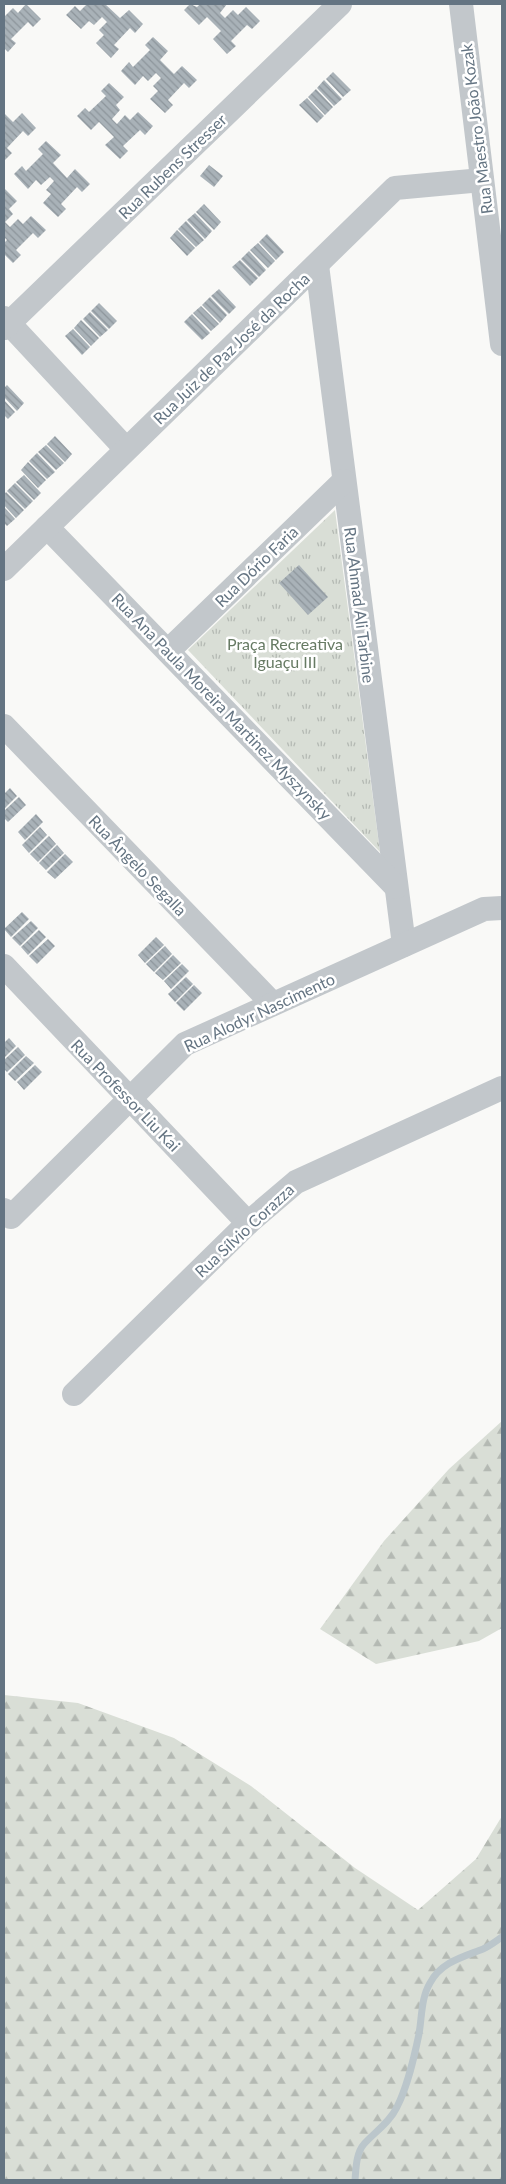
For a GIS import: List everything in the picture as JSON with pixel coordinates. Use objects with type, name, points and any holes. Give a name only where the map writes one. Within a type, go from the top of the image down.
[{"type":"street","name":"Rua Rubens Stresser","points":[[5,323],[340,4]]},
{"type":"street","name":"Rua Maestro João Kozak","points":[[460,4],[502,344]]},
{"type":"street","name":"Rua Juiz de Paz José da Rocha","points":[[4,569],[396,188],[482,180]]},
{"type":"street","name":"Rua Ahmad Ali Tarbine","points":[[316,265],[404,945]]},
{"type":"street","points":[[5,323],[126,449]]},
{"type":"street","name":"Rua Dório Faria","points":[[168,651],[344,481]]},
{"type":"street","name":"Rua Ana Paula Moreira Martinez Myszynsky","points":[[47,526],[396,886]]},
{"type":"street","name":"Rua Ângelo Segalla","points":[[4,726],[273,1004]]},
{"type":"street","name":"Rua Alodyr Nascimento","points":[[7,1214],[130,1099],[185,1044],[484,909],[502,908]]},
{"type":"street","name":"Rua Professor Liu Kai","points":[[4,966],[248,1223]]},
{"type":"street","name":"Rua Sílvio Corazza","points":[[74,1394],[248,1223],[284,1191],[307,1175],[502,1088]]},
{"type":"green space","name":"Praça Recreativa Iguaçu III","points":[[335,510],[380,852],[188,650]]},
{"type":"green space","points":[[502,1421],[502,1628],[479,1641],[376,1664],[320,1629],[384,1541],[449,1469]]},
{"type":"green space","points":[[4,1695],[78,1703],[174,1738],[251,1786],[355,1868],[418,1910],[476,1859],[502,1816],[502,2180],[4,2180]]},
{"type":"building","points":[[26,4],[41,19],[33,27],[28,22],[11,39],[16,43],[8,52],[4,48],[4,14],[5,16],[13,8],[18,13]]},
{"type":"building","points":[[87,4],[105,4],[120,18],[129,10],[143,24],[135,33],[130,28],[114,45],[119,49],[111,58],[96,43],[104,35],[99,30],[107,22],[102,17],[94,25],[89,21],[81,29],[66,15],[75,6],[80,11]]},
{"type":"building","points":[[190,4],[197,7],[200,4],[227,4],[220,13],[225,18],[233,10],[238,15],[246,7],[260,21],[252,29],[247,25],[231,41],[236,46],[227,54],[213,39],[221,31],[207,17],[199,25],[184,10]]},
{"type":"building","points":[[153,37],[168,51],[160,60],[174,74],[182,66],[197,80],[189,88],[184,83],[168,100],[173,105],[165,113],[150,99],[158,91],[153,86],[161,78],[156,73],[148,81],[143,76],[135,85],[121,71],[129,62],[133,67],[150,50],[145,45]]},
{"type":"building","points":[[333,72],[351,90],[343,97],[326,79]]},
{"type":"building","points":[[324,80],[342,99],[334,106],[317,88]]},
{"type":"building","points":[[109,83],[124,97],[116,105],[120,110],[112,119],[117,124],[125,115],[130,120],[138,112],[153,126],[145,135],[140,130],[123,146],[128,151],[120,159],[105,145],[114,137],[99,122],[91,130],[77,116],[85,108],[89,112],[106,96],[101,91]]},
{"type":"building","points":[[316,89],[333,107],[325,115],[308,97]]},
{"type":"building","points":[[307,98],[324,116],[317,123],[299,105]]},
{"type":"building","points":[[4,113],[13,122],[22,113],[36,128],[28,136],[23,131],[7,148],[12,153],[4,161]]},
{"type":"building","points":[[46,141],[61,155],[53,163],[67,178],[75,169],[90,184],[82,192],[77,187],[61,204],[66,209],[58,217],[43,203],[51,194],[46,190],[54,181],[50,177],[41,185],[36,180],[28,189],[14,174],[22,166],[26,171],[43,154],[38,149]]},
{"type":"building","points":[[209,165],[223,176],[214,187],[200,176]]},
{"type":"building","points":[[4,188],[17,201],[9,209],[13,214],[5,222],[10,227],[18,219],[23,224],[31,216],[46,230],[38,238],[33,233],[16,250],[21,255],[13,263],[4,254],[4,243],[7,240],[4,237]]},
{"type":"building","points":[[204,204],[221,222],[214,230],[196,212]]},
{"type":"building","points":[[195,213],[212,231],[205,239],[187,220]]},
{"type":"building","points":[[186,221],[204,240],[196,247],[178,229]]},
{"type":"building","points":[[177,230],[195,248],[187,256],[170,238]]},
{"type":"building","points":[[267,234],[284,252],[276,260],[259,242]]},
{"type":"building","points":[[258,243],[275,261],[268,268],[250,250]]},
{"type":"building","points":[[249,251],[266,270],[259,277],[241,259]]},
{"type":"building","points":[[240,260],[258,278],[250,286],[232,267]]},
{"type":"building","points":[[219,289],[236,307],[229,314],[211,296]]},
{"type":"building","points":[[210,297],[227,315],[220,323],[202,305]]},
{"type":"building","points":[[99,303],[117,321],[109,329],[91,311]]},
{"type":"building","points":[[201,306],[219,324],[211,331],[193,313]]},
{"type":"building","points":[[90,312],[108,330],[100,337],[83,319]]},
{"type":"building","points":[[192,314],[210,333],[202,340],[184,322]]},
{"type":"building","points":[[81,320],[99,338],[91,346],[74,328]]},
{"type":"building","points":[[73,329],[90,347],[82,355],[65,336]]},
{"type":"building","points":[[7,385],[24,403],[17,411],[4,397],[4,388]]},
{"type":"building","points":[[4,400],[15,412],[8,419],[4,415]]},
{"type":"building","points":[[55,436],[72,454],[65,462],[47,444]]},
{"type":"building","points":[[46,445],[64,463],[56,470],[38,452]]},
{"type":"building","points":[[37,453],[55,472],[47,479],[29,461]]},
{"type":"building","points":[[28,462],[46,480],[38,488],[21,470]]},
{"type":"building","points":[[24,475],[41,493],[34,500],[16,482]]},
{"type":"building","points":[[15,483],[33,501],[25,509],[7,491]]},
{"type":"building","points":[[6,492],[24,510],[16,518],[4,505],[4,495]]},
{"type":"building","points":[[4,507],[15,519],[7,526],[4,523]]},
{"type":"building","points":[[299,565],[328,597],[308,615],[279,583]]},
{"type":"building","points":[[10,788],[17,796],[4,809],[4,794]]},
{"type":"building","points":[[19,797],[26,805],[8,822],[4,818],[4,811]]},
{"type":"building","points":[[36,814],[43,822],[25,840],[18,832]]},
{"type":"building","points":[[40,827],[47,835],[29,853],[22,845]]},
{"type":"building","points":[[49,836],[56,844],[38,862],[30,854]]},
{"type":"building","points":[[57,845],[64,853],[46,870],[39,863]]},
{"type":"building","points":[[65,854],[73,862],[55,879],[47,872]]},
{"type":"building","points":[[22,912],[29,919],[11,937],[4,929]]},
{"type":"building","points":[[31,921],[38,928],[20,946],[12,938]]},
{"type":"building","points":[[39,930],[46,937],[28,955],[21,947]]},
{"type":"building","points":[[156,937],[164,945],[145,963],[138,955]]},
{"type":"building","points":[[48,939],[55,946],[37,964],[29,956]]},
{"type":"building","points":[[165,946],[172,954],[154,972],[146,964]]},
{"type":"building","points":[[173,955],[181,963],[163,980],[155,973]]},
{"type":"building","points":[[182,964],[189,971],[171,989],[164,981]]},
{"type":"building","points":[[186,977],[193,984],[175,1002],[168,994]]},
{"type":"building","points":[[194,985],[202,993],[184,1011],[176,1003]]},
{"type":"building","points":[[9,1038],[16,1046],[4,1058],[4,1043]]},
{"type":"building","points":[[18,1047],[25,1055],[7,1072],[4,1069],[4,1060]]},
{"type":"building","points":[[26,1056],[34,1063],[15,1081],[8,1074]]},
{"type":"building","points":[[35,1065],[42,1072],[24,1090],[17,1082]]},
{"type":"waterway","points":[[355,2180],[357,2161],[361,2148],[390,2117],[397,2107],[404,2090],[419,2034],[423,2001],[430,1983],[446,1965],[486,1948],[502,1937]]}]
